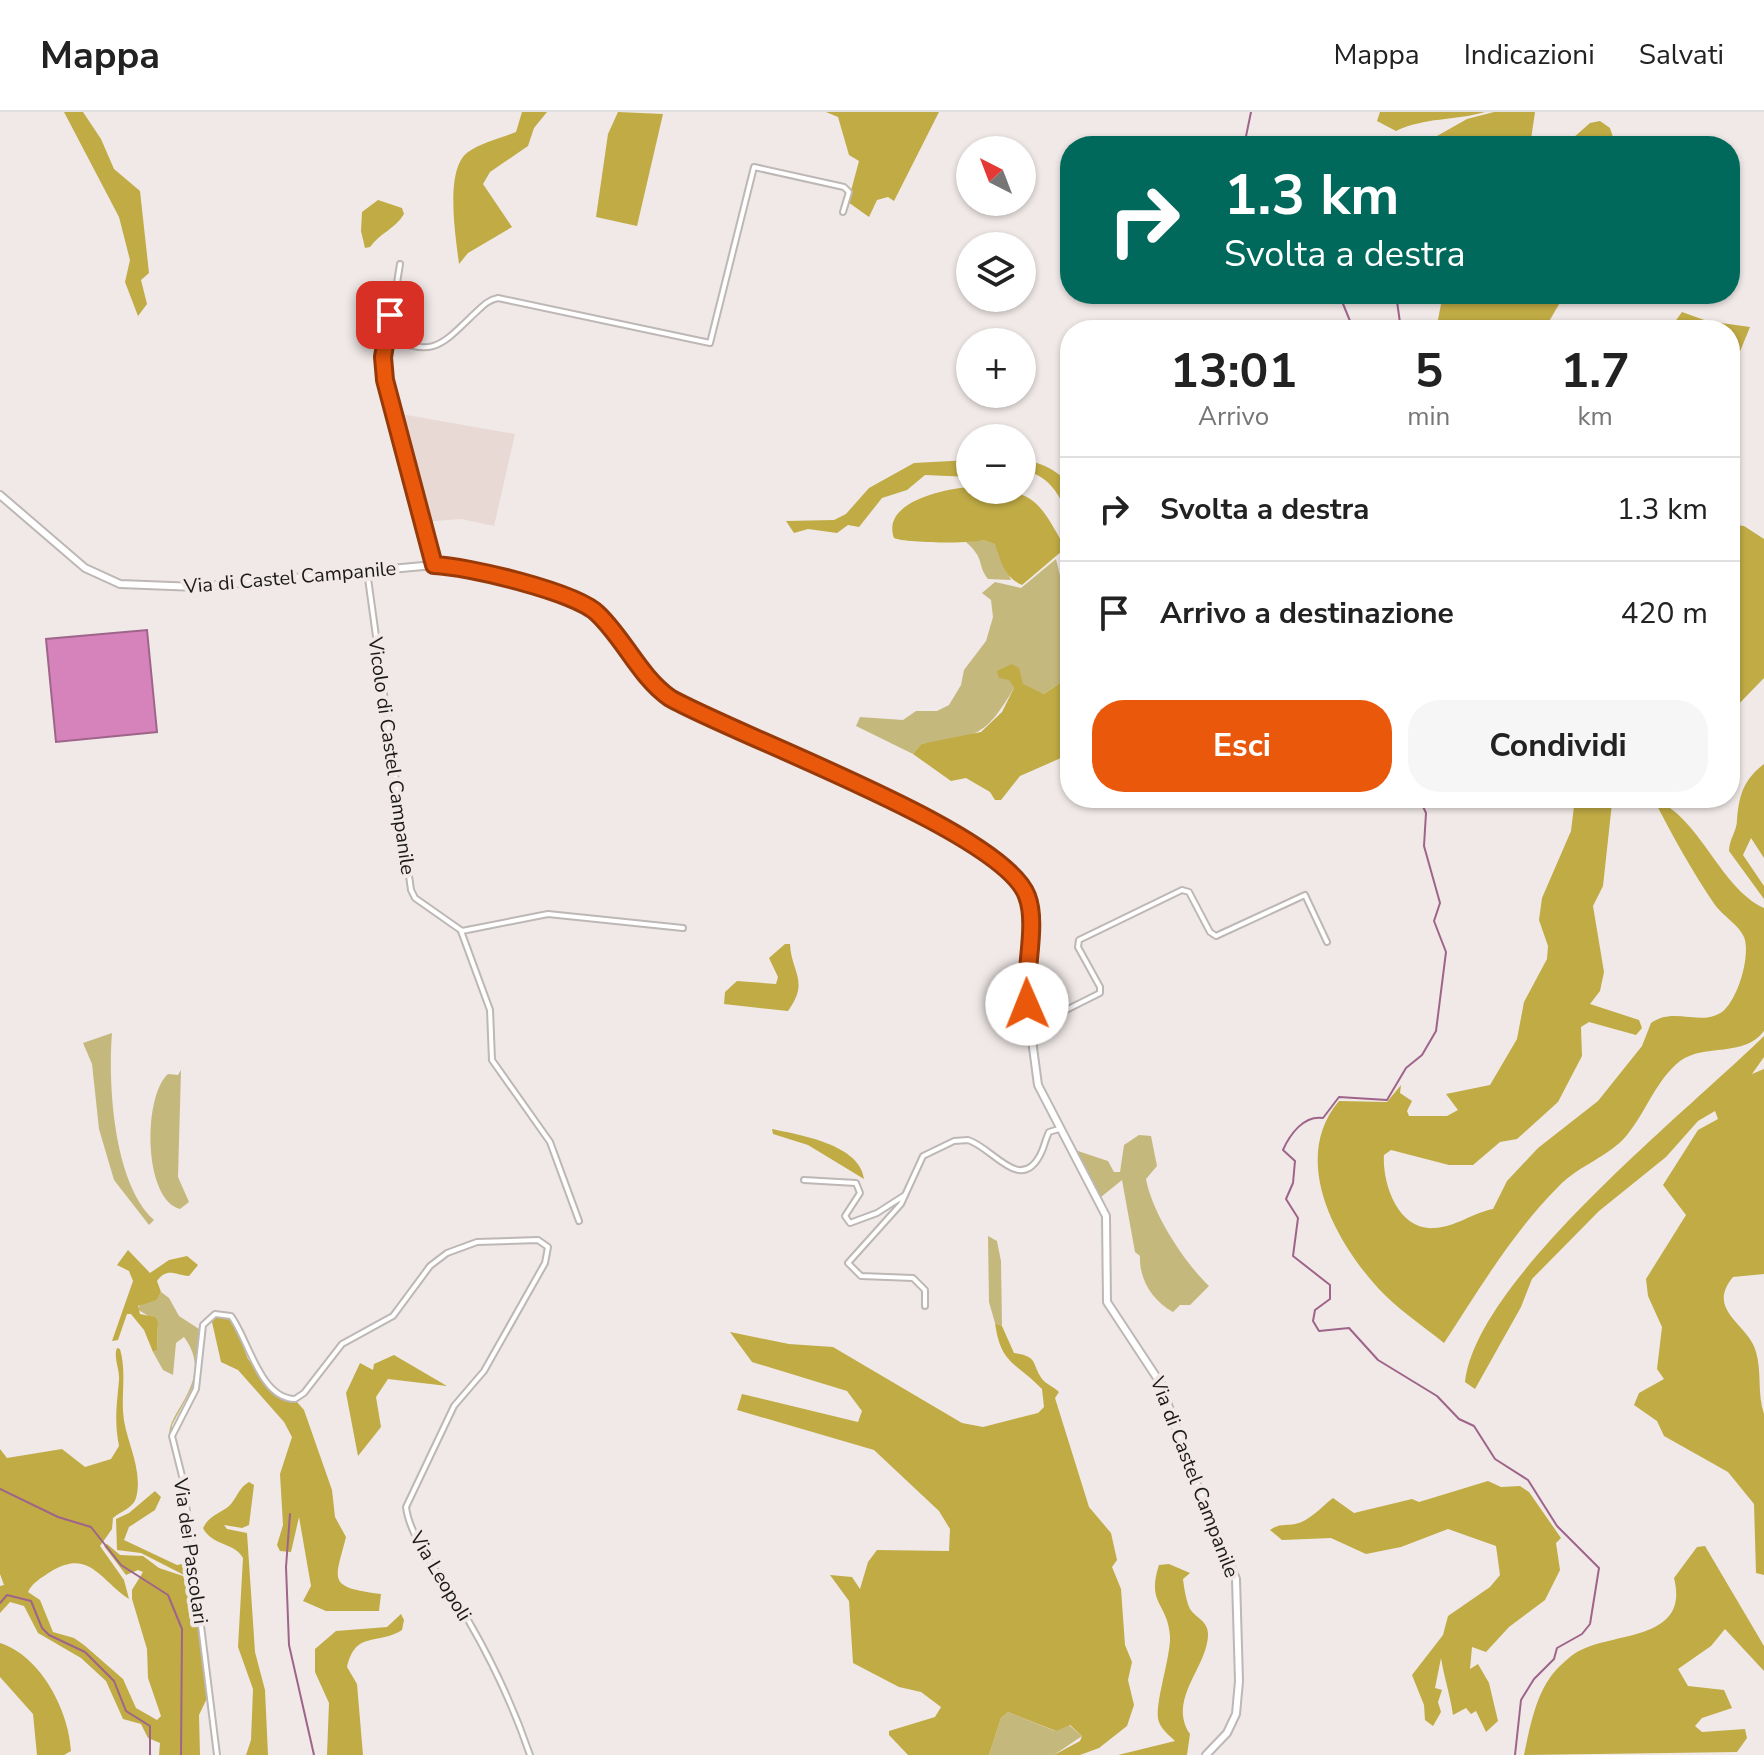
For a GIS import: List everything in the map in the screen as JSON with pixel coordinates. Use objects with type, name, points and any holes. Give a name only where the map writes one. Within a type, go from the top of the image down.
[{"type":"street","points":[[386,336],[418,349],[432,348],[445,342],[488,301],[498,298],[710,343],[754,167],[845,187],[849,193],[843,212]]},
{"type":"street","points":[[400,264],[386,336],[385,380],[434,565]]},
{"type":"street","name":"Via di Castel Campanile","points":[[0,495],[85,568],[120,584],[202,586],[434,565],[526,585],[584,603],[600,615],[652,682],[670,698],[933,820],[1006,868],[1022,885],[1030,906],[1026,983],[1040,1090],[1107,1219],[1104,1283],[1109,1307],[1161,1384],[1191,1471],[1235,1576],[1239,1674],[1236,1714],[1227,1733],[1206,1755]]},
{"type":"street","name":"Vicolo di Castel Campanile","points":[[367,571],[411,890],[416,900],[461,931]]},
{"type":"street","points":[[1030,1028],[1100,993],[1100,987],[1078,947],[1079,940],[1183,889],[1190,893],[1210,932],[1216,936],[1305,895],[1327,942]]},
{"type":"street","points":[[579,1221],[554,1149],[492,1060],[490,1010],[461,931],[548,914],[683,928]]},
{"type":"street","points":[[925,1306],[925,1290],[913,1278],[863,1277],[849,1265],[852,1254],[895,1212],[909,1190],[919,1161],[933,1149],[970,1140],[1012,1170],[1021,1171],[1038,1159],[1049,1132],[1059,1129]]},
{"type":"street","points":[[804,1180],[856,1183],[860,1193],[845,1216],[850,1223],[885,1209],[909,1190]]},
{"type":"street","name":"Via dei Pascolari","points":[[217,1755],[183,1480],[172,1436],[196,1389],[203,1325],[215,1314],[231,1316],[251,1358],[274,1390],[284,1398],[295,1399],[304,1393],[342,1344],[383,1324],[396,1313],[430,1266],[444,1255],[477,1242],[540,1240],[547,1245],[548,1254],[515,1319]]},
{"type":"street","name":"Via Leopoli","points":[[515,1319],[482,1374],[454,1406],[411,1492],[406,1510],[508,1697],[530,1755]]},
{"type":"shaded area","points":[[64,112],[83,112],[101,139],[114,169],[140,191],[149,273],[141,280],[147,304],[138,316],[125,282],[130,260],[119,217]]},
{"type":"shaded area","points":[[522,112],[547,112],[534,128],[528,146],[490,172],[483,184],[512,227],[468,253],[459,264],[453,205],[456,173],[468,152],[516,132]]},
{"type":"shaded area","points":[[618,112],[663,114],[637,226],[596,217],[608,134]]},
{"type":"shaded area","points":[[826,112],[939,112],[894,201],[888,197],[877,200],[869,217],[848,202],[859,161],[849,155],[838,117]]},
{"type":"shaded area","points":[[1380,112],[1485,112],[1418,123],[1396,131],[1377,121]]},
{"type":"shaded area","points":[[1494,112],[1535,112],[1531,136],[1437,136],[1467,119]]},
{"type":"shaded area","points":[[1600,121],[1610,128],[1613,136],[1575,136],[1590,123]]},
{"type":"shaded area","points":[[378,200],[402,208],[404,214],[370,247],[365,248],[361,231],[362,212]]},
{"type":"shaded area","points":[[1441,304],[1559,304],[1550,320],[1438,320]]},
{"type":"shaded area","points":[[1682,312],[1704,320],[1676,320]]},
{"type":"shaded area","points":[[1740,326],[1750,327],[1740,352]]},
{"type":"shaded area","points":[[395,413],[515,434],[494,526],[461,519],[423,522]]},
{"type":"shaded area","points":[[956,461],[956,476],[925,475],[907,490],[882,498],[859,527],[848,525],[837,533],[808,529],[794,533],[786,521],[834,520],[846,514],[869,488],[914,463]]},
{"type":"shaded area","points":[[1036,462],[1060,476],[1060,499],[1053,488],[1036,475]]},
{"type":"shaded area","points":[[956,489],[956,504],[1036,504],[1060,539],[1060,553],[1022,585],[1007,573],[995,544],[983,540],[939,542],[894,538],[892,526],[897,515],[905,507],[931,495]]},
{"type":"shaded area","points":[[1740,526],[1764,539],[1764,678],[1740,703]]},
{"type":"shaded area","points":[[983,540],[996,544],[1011,580],[988,579],[979,557],[966,542]]},
{"type":"shaded area","points":[[1056,559],[1060,576],[1060,683],[1044,694],[1009,679],[1014,688],[987,725],[967,736],[921,744],[913,754],[856,726],[860,717],[903,720],[916,711],[937,711],[949,705],[961,685],[964,670],[986,641],[993,617],[991,600],[982,593],[995,582],[1021,588]]},
{"type":"shaded area","points":[[147,630],[157,732],[56,742],[46,639]]},
{"type":"shaded area","points":[[1012,664],[1019,668],[1023,684],[1044,694],[1060,683],[1060,758],[1020,776],[1001,800],[995,800],[990,792],[966,778],[951,781],[913,754],[921,744],[981,732],[1002,712],[1014,688],[1009,680],[999,678],[997,671]]},
{"type":"shaded area","points":[[1764,764],[1764,858],[1751,838],[1743,855],[1764,886],[1764,899],[1729,851],[1743,789]]},
{"type":"shaded area","points":[[1574,808],[1611,808],[1603,886],[1593,906],[1604,972],[1600,991],[1590,1004],[1639,1020],[1642,1028],[1636,1035],[1589,1022],[1581,1027],[1582,1056],[1558,1102],[1517,1139],[1500,1142],[1473,1165],[1449,1165],[1391,1150],[1384,1155],[1389,1191],[1402,1214],[1421,1227],[1434,1228],[1493,1209],[1507,1181],[1538,1148],[1598,1101],[1642,1046],[1651,1023],[1669,1016],[1705,1018],[1722,1012],[1728,1006],[1738,988],[1744,965],[1744,937],[1718,909],[1682,853],[1658,808],[1670,808],[1684,821],[1735,885],[1764,908],[1764,1031],[1746,1045],[1701,1053],[1680,1061],[1658,1087],[1620,1143],[1567,1179],[1542,1204],[1498,1261],[1444,1343],[1385,1295],[1347,1247],[1324,1199],[1318,1173],[1318,1148],[1325,1124],[1339,1101],[1387,1102],[1401,1085],[1400,1093],[1412,1101],[1407,1111],[1409,1116],[1447,1116],[1458,1110],[1446,1094],[1490,1085],[1517,1039],[1524,1002],[1547,959],[1548,946],[1539,920],[1542,898],[1571,831]]},
{"type":"shaded area","points":[[785,944],[790,944],[799,984],[788,1011],[724,1004],[725,992],[737,981],[776,984],[778,977],[769,958]]},
{"type":"shaded area","points":[[112,1033],[111,1078],[116,1131],[130,1182],[140,1203],[154,1220],[149,1225],[114,1180],[99,1129],[92,1064],[83,1043]]},
{"type":"shaded area","points":[[1764,1036],[1764,1057],[1752,1074],[1764,1069],[1764,1274],[1733,1277],[1724,1299],[1731,1317],[1752,1342],[1758,1360],[1764,1414],[1764,1575],[1756,1573],[1754,1504],[1728,1472],[1664,1436],[1657,1421],[1634,1405],[1639,1393],[1664,1379],[1657,1369],[1662,1327],[1648,1296],[1646,1279],[1686,1215],[1663,1185],[1698,1130],[1718,1119],[1715,1111],[1698,1121],[1666,1157],[1599,1211],[1532,1279],[1521,1307],[1475,1389],[1465,1382],[1478,1341],[1506,1295],[1544,1247],[1639,1151]]},
{"type":"shaded area","points":[[181,1070],[178,1177],[189,1202],[180,1209],[168,1201],[159,1187],[153,1168],[151,1124],[160,1086],[168,1074],[178,1075]]},
{"type":"shaded area","points":[[772,1129],[812,1138],[840,1149],[860,1167],[864,1179],[808,1145],[773,1134]]},
{"type":"shaded area","points":[[1139,1135],[1151,1136],[1157,1166],[1146,1179],[1155,1207],[1180,1251],[1209,1286],[1190,1305],[1180,1305],[1173,1312],[1159,1302],[1145,1281],[1140,1256],[1135,1252],[1122,1180],[1101,1197],[1075,1150],[1108,1161],[1114,1172],[1120,1172],[1124,1145]]},
{"type":"shaded area","points":[[988,1236],[997,1241],[1001,1261],[1002,1326],[995,1323],[989,1302]]},
{"type":"shaded area","points":[[128,1250],[150,1273],[169,1260],[187,1256],[198,1265],[189,1276],[164,1274],[157,1281],[161,1292],[157,1300],[138,1306],[140,1314],[155,1317],[158,1322],[157,1350],[153,1352],[144,1330],[131,1314],[127,1314],[118,1340],[112,1341],[133,1281],[129,1271],[117,1265]]},
{"type":"shaded area","points":[[161,1292],[169,1298],[179,1316],[199,1329],[196,1381],[172,1425],[171,1438],[170,1429],[173,1420],[192,1383],[195,1369],[193,1353],[184,1337],[176,1343],[173,1375],[163,1370],[153,1352],[157,1350],[158,1322],[137,1309],[142,1303],[157,1300]]},
{"type":"shaded area","points":[[220,1315],[233,1321],[248,1359],[281,1399],[297,1402],[304,1410],[332,1490],[335,1517],[346,1537],[339,1563],[339,1579],[351,1588],[381,1594],[379,1611],[326,1611],[303,1601],[311,1586],[299,1517],[291,1552],[280,1551],[277,1545],[283,1525],[280,1474],[292,1437],[284,1422],[238,1370],[221,1362],[212,1322],[212,1317]]},
{"type":"shaded area","points":[[995,1323],[1002,1326],[1014,1353],[1031,1359],[1042,1379],[1059,1392],[1055,1398],[1089,1507],[1111,1533],[1117,1560],[1112,1567],[1121,1589],[1125,1645],[1132,1662],[1128,1680],[1134,1705],[1127,1726],[1099,1748],[1080,1755],[1054,1755],[1080,1741],[1082,1736],[1070,1725],[1056,1731],[1008,1712],[1001,1718],[989,1755],[908,1755],[889,1735],[889,1731],[935,1717],[941,1707],[921,1692],[899,1687],[853,1663],[849,1601],[830,1575],[852,1577],[860,1589],[868,1562],[877,1550],[949,1551],[950,1529],[939,1511],[874,1450],[737,1410],[742,1394],[858,1422],[862,1411],[847,1391],[752,1362],[730,1332],[789,1344],[833,1347],[962,1423],[983,1427],[1038,1413],[1044,1407],[1042,1389],[1005,1355]]},
{"type":"shaded area","points":[[117,1348],[120,1349],[123,1364],[124,1422],[136,1465],[138,1487],[135,1501],[113,1518],[112,1529],[100,1546],[124,1580],[129,1599],[93,1569],[75,1563],[50,1572],[34,1583],[28,1592],[40,1600],[53,1632],[74,1638],[84,1645],[123,1679],[136,1708],[157,1720],[161,1716],[148,1678],[147,1649],[132,1599],[132,1590],[143,1572],[138,1570],[126,1575],[104,1546],[107,1544],[120,1555],[143,1556],[159,1568],[183,1576],[197,1614],[209,1694],[199,1715],[200,1755],[159,1755],[160,1743],[148,1738],[141,1724],[123,1719],[106,1681],[81,1658],[38,1633],[24,1606],[10,1602],[0,1613],[0,1586],[4,1585],[0,1574],[0,1449],[7,1458],[62,1449],[85,1467],[111,1459],[119,1446],[116,1420],[119,1380]]},
{"type":"shaded area","points":[[394,1355],[447,1386],[388,1379],[376,1397],[381,1427],[358,1456],[346,1393],[360,1363],[373,1370],[374,1364]]},
{"type":"shaded area","points":[[1488,1481],[1501,1487],[1520,1486],[1529,1492],[1561,1538],[1556,1543],[1560,1570],[1545,1600],[1509,1627],[1486,1652],[1472,1647],[1470,1669],[1478,1664],[1489,1683],[1498,1721],[1486,1732],[1476,1711],[1471,1714],[1466,1708],[1453,1715],[1441,1658],[1435,1688],[1442,1690],[1438,1702],[1441,1712],[1433,1726],[1425,1720],[1424,1705],[1412,1675],[1443,1635],[1448,1616],[1490,1587],[1500,1575],[1496,1546],[1448,1529],[1401,1547],[1366,1554],[1331,1538],[1282,1540],[1270,1530],[1306,1520],[1333,1498],[1354,1513],[1412,1499],[1419,1502]]},
{"type":"shaded area","points":[[249,1482],[254,1485],[249,1525],[242,1528],[224,1525],[227,1529],[247,1533],[255,1652],[265,1690],[268,1755],[246,1755],[251,1740],[253,1689],[238,1647],[243,1558],[234,1549],[212,1538],[203,1528],[234,1501]]},
{"type":"shaded area","points":[[155,1491],[161,1497],[155,1510],[129,1527],[124,1540],[177,1565],[192,1562],[199,1606],[184,1575],[141,1553],[117,1550],[116,1519],[129,1513]]},
{"type":"shaded area","points":[[1705,1546],[1764,1646],[1764,1671],[1725,1629],[1711,1646],[1678,1669],[1688,1686],[1724,1690],[1732,1708],[1702,1718],[1695,1726],[1702,1732],[1745,1729],[1747,1738],[1737,1752],[1524,1755],[1539,1698],[1557,1669],[1581,1650],[1630,1636],[1661,1623],[1671,1613],[1676,1598],[1674,1578],[1697,1547]]},
{"type":"shaded area","points":[[1169,1564],[1190,1573],[1183,1579],[1187,1602],[1206,1626],[1208,1634],[1183,1708],[1184,1721],[1190,1734],[1187,1755],[1118,1755],[1175,1741],[1162,1728],[1158,1715],[1170,1636],[1155,1588],[1159,1565]]},
{"type":"shaded area","points":[[401,1614],[404,1620],[402,1630],[362,1643],[351,1655],[347,1667],[357,1684],[363,1755],[327,1755],[329,1703],[315,1672],[315,1649],[336,1631],[387,1627]]},
{"type":"shaded area","points":[[0,1643],[28,1660],[50,1687],[65,1719],[71,1751],[64,1755],[37,1755],[33,1714],[0,1677]]},
{"type":"shaded area","points":[[1008,1712],[1055,1731],[1069,1725],[1082,1736],[1054,1755],[989,1755],[1001,1718]]},
{"type":"waterway","points":[[1246,136],[1251,112]]},
{"type":"waterway","points":[[1343,304],[1350,320]]},
{"type":"waterway","points":[[1397,304],[1400,320]]},
{"type":"waterway","points":[[1424,808],[1424,846],[1440,903],[1434,921],[1446,952],[1436,1031],[1422,1055],[1406,1068],[1387,1100],[1339,1097],[1323,1118],[1310,1119],[1294,1132],[1283,1150],[1295,1161],[1293,1183],[1286,1199],[1298,1218],[1293,1256],[1330,1285],[1330,1299],[1315,1310],[1313,1321],[1319,1331],[1349,1328],[1378,1360],[1437,1396],[1459,1419],[1474,1426],[1495,1459],[1528,1480],[1557,1526],[1599,1568],[1590,1624],[1582,1634],[1557,1648],[1554,1659],[1534,1679],[1521,1700],[1515,1755]]},
{"type":"waterway","points":[[0,1489],[58,1517],[91,1527],[121,1565],[168,1595],[182,1629],[181,1755]]},
{"type":"waterway","points":[[290,1514],[286,1567],[289,1645],[314,1755]]},
{"type":"waterway","points":[[0,1603],[7,1595],[31,1601],[42,1628],[49,1635],[85,1652],[114,1681],[126,1711],[150,1726],[150,1755]]},
{"type":"route","points":[[390,315],[383,357],[385,380],[434,565],[526,585],[584,603],[600,615],[652,682],[670,698],[933,820],[1010,871],[1025,889],[1030,904],[1027,1004]]}]
